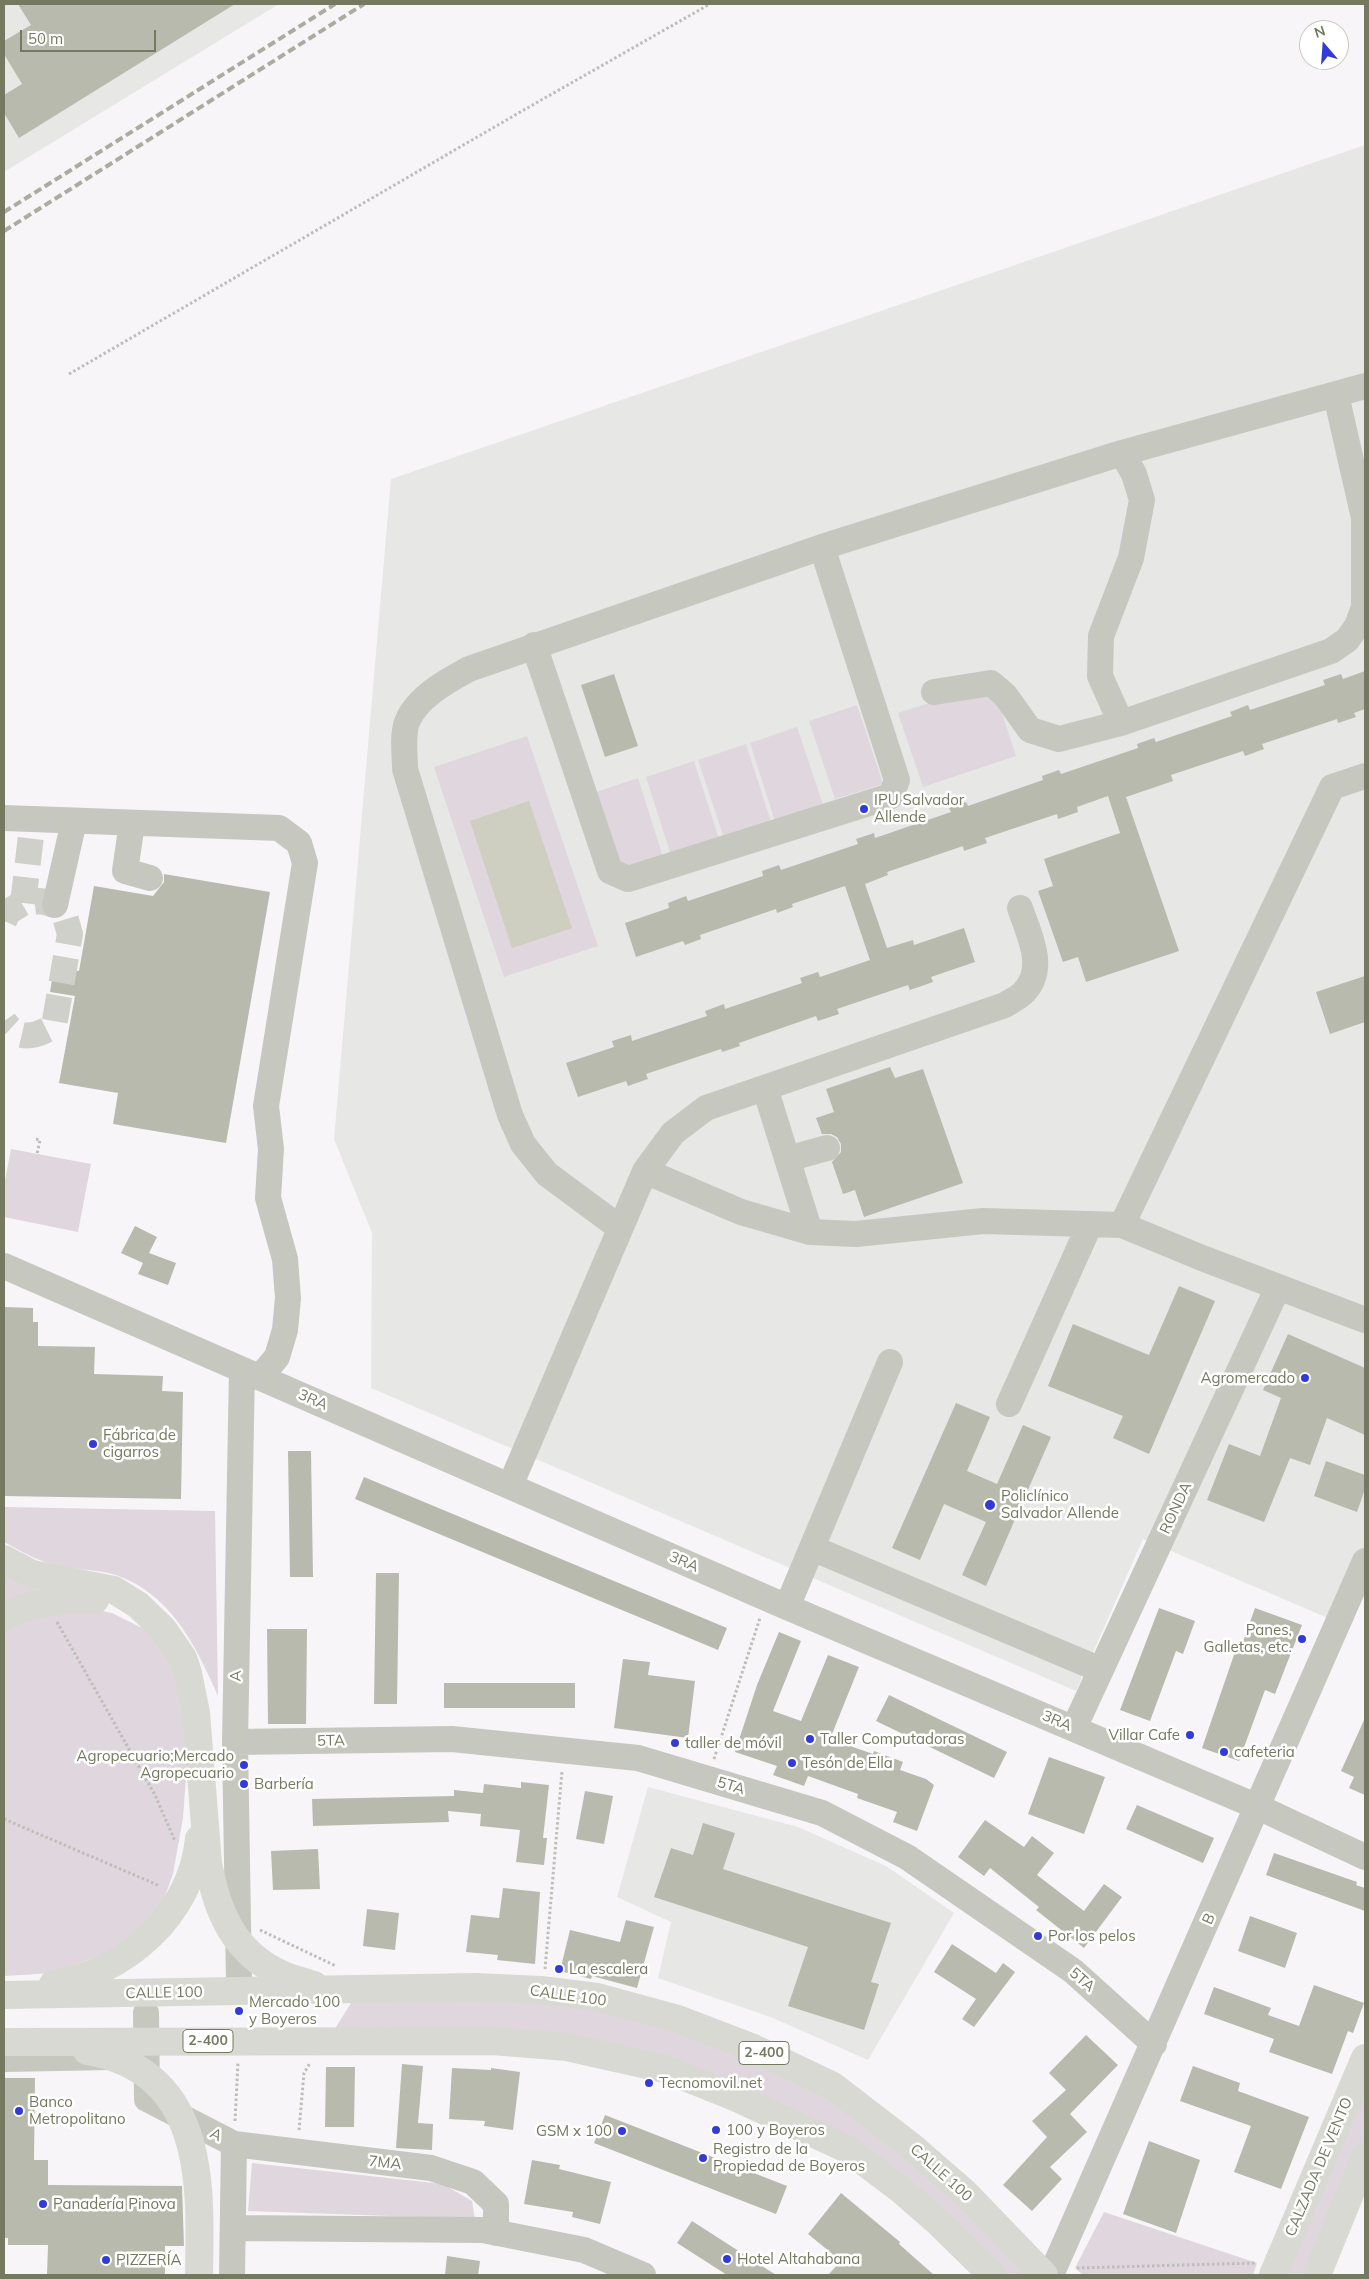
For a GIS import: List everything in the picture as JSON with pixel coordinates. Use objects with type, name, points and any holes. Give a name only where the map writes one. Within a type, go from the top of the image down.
[{"type":"main road","points":[[4,1559],[32,1574],[114,1590],[138,1605],[155,1621],[183,1658],[196,1713],[202,1802],[212,1883],[227,1926],[245,1948],[281,1974],[338,1981]]},
{"type":"main road","points":[[4,1617],[14,1611],[45,1602],[76,1599],[113,1603],[155,1621]]},
{"type":"main road","points":[[4,1991],[60,1983],[99,1972],[130,1954],[147,1939],[170,1913],[185,1890],[198,1850],[202,1802]]},
{"type":"main road","name":"CALLE 100","points":[[4,1995],[338,1981],[414,1989],[476,1987],[542,1990],[597,1997],[678,2019],[751,2046],[833,2086],[911,2146],[1051,2270]]},
{"type":"main road","name":"2-400","points":[[4,2043],[492,2041],[567,2047],[665,2069],[737,2098],[847,2149],[900,2189],[939,2222],[992,2275]]},
{"type":"main road","points":[[4,2043],[101,2053],[138,2068],[168,2096],[183,2121],[193,2151],[201,2213],[199,2275]]},
{"type":"main road","name":"CALZADA DE VENTO","points":[[1276,2269],[1365,2058]]},
{"type":"main road","points":[[1317,2275],[1365,2157]]},
{"type":"street","points":[[620,1228],[547,1174],[523,1144],[510,1115],[405,769],[405,744],[408,722],[420,704],[442,684],[469,668],[822,547],[1122,453],[1365,386]]},
{"type":"street","points":[[934,692],[991,683],[1005,695],[1030,730],[1059,740],[1121,723],[1330,651],[1347,640],[1357,626],[1364,607],[1364,518],[1336,395]]},
{"type":"street","points":[[1121,723],[1100,676],[1101,636],[1131,558],[1142,500],[1134,474],[1122,453]]},
{"type":"street","points":[[534,645],[610,871],[628,879],[891,796],[897,780],[822,547]]},
{"type":"street","points":[[1122,1226],[1332,787],[1365,776]]},
{"type":"street","points":[[4,818],[279,828],[299,843],[305,863],[266,1106],[271,1149],[268,1198],[285,1259],[288,1298],[285,1330],[277,1357],[251,1373]]},
{"type":"street","points":[[56,905],[74,820]]},
{"type":"street","points":[[132,822],[126,871],[150,878]]},
{"type":"street","points":[[510,1486],[645,1171],[673,1133],[706,1108],[1005,1005],[1024,992],[1035,976],[1036,958],[1020,908]]},
{"type":"street","points":[[765,1088],[810,1232]]},
{"type":"street","points":[[787,1159],[826,1148]]},
{"type":"street","points":[[645,1171],[741,1212],[810,1232],[856,1234],[983,1221],[1122,1226],[1365,1320]]},
{"type":"street","points":[[1009,1404],[1090,1224]]},
{"type":"street","name":"3RA","points":[[4,1266],[777,1602],[1258,1807],[1365,1857]]},
{"type":"street","name":"RONDA","points":[[1074,1728],[1278,1287]]},
{"type":"street","points":[[777,1602],[812,1548],[890,1362]]},
{"type":"street","name":"A","points":[[239,1982],[235,1742],[251,1373]]},
{"type":"street","points":[[812,1548],[1101,1670]]},
{"type":"street","name":"B","points":[[1051,2270],[1154,2044],[1365,1561]]},
{"type":"street","name":"5TA","points":[[235,1742],[452,1739],[638,1758],[822,1813],[907,1857],[1073,1971],[1154,2044]]},
{"type":"street","points":[[4,2059],[145,2057],[146,2013]]},
{"type":"street","name":"A","points":[[145,2057],[147,2099],[234,2144],[232,2275]]},
{"type":"street","name":"7MA","points":[[234,2144],[431,2168],[465,2179],[473,2182],[496,2204],[496,2233]]},
{"type":"street","points":[[233,2228],[483,2230],[584,2250],[643,2275]]},
{"type":"path","points":[[69,374],[710,4]]},
{"type":"path","points":[[36,1139],[40,1140],[37,1154]]},
{"type":"path","points":[[45,1602],[155,1795],[178,1849]]},
{"type":"path","points":[[708,1779],[777,1602]]},
{"type":"path","points":[[544,1978],[564,1751]]},
{"type":"path","points":[[4,1819],[166,1888]]},
{"type":"path","points":[[239,1920],[338,1981]]},
{"type":"path","points":[[1051,2270],[1075,2268],[1276,2269]]},
{"type":"shaded area","points":[[4,4],[279,4],[4,172]]},
{"type":"shaded area","name":"IPU Salvador Allende","points":[[1365,145],[1365,1574],[1342,1624],[1143,1539],[1076,1691],[371,1388],[372,1233],[334,1139],[391,479]]},
{"type":"shaded area","points":[[992,683],[1016,756],[923,787],[898,713]]},
{"type":"shaded area","points":[[857,705],[883,784],[835,799],[809,721]]},
{"type":"shaded area","points":[[797,727],[823,805],[775,821],[750,743]]},
{"type":"shaded area","points":[[527,736],[598,946],[504,977],[434,767]]},
{"type":"shaded area","points":[[746,744],[771,822],[724,838],[698,760]]},
{"type":"shaded area","points":[[694,761],[719,839],[671,855],[646,777]]},
{"type":"shaded area","points":[[638,778],[663,857],[616,872],[590,794]]},
{"type":"shaded area","points":[[529,801],[572,928],[512,948],[470,821]]},
{"type":"shaded area","points":[[11,1149],[91,1164],[78,1232],[4,1217],[4,1186]]},
{"type":"shaded area","points":[[4,1507],[215,1511],[218,1696],[191,1641],[167,1608],[135,1584],[116,1575],[46,1562],[27,1555],[4,1542]]},
{"type":"shaded area","points":[[4,1571],[43,1591],[4,1604]]},
{"type":"shaded area","points":[[93,1609],[112,1613],[144,1629],[161,1646],[181,1684],[187,1764],[183,1818],[173,1874],[164,1899],[148,1921],[113,1950],[54,1973],[4,1976],[4,1628],[27,1614]]},
{"type":"shaded area","points":[[648,1787],[798,1827],[886,1866],[954,1913],[868,2060],[773,2018],[658,1978],[671,1922],[617,1897]]},
{"type":"shaded area","points":[[476,1997],[596,2008],[677,2029],[827,2095],[909,2157],[1030,2275],[1007,2275],[944,2213],[671,2061],[334,2030],[353,2000]]},
{"type":"shaded area","points":[[1365,2081],[1365,2140],[1308,2275],[1285,2275]]},
{"type":"shaded area","points":[[252,2163],[443,2184],[472,2201],[475,2219],[248,2211]]},
{"type":"shaded area","points":[[1104,2212],[1257,2263],[1253,2275],[1083,2275],[1075,2268]]},
{"type":"building","points":[[18,4],[235,4],[19,138],[4,113],[4,95],[22,84],[4,54],[4,41],[31,25]]},
{"type":"building","points":[[1365,671],[1365,709],[1354,713],[1356,717],[1338,723],[1337,719],[1262,744],[1264,749],[1245,756],[1243,751],[1171,775],[1173,781],[1126,797],[1179,951],[1086,982],[1078,957],[1063,962],[1038,891],[1053,886],[1044,859],[1120,833],[1108,796],[1077,807],[1078,812],[1058,819],[1057,814],[985,838],[987,843],[964,851],[963,846],[887,872],[888,875],[865,884],[887,948],[913,940],[914,945],[964,928],[975,962],[931,977],[933,982],[910,990],[908,985],[837,1009],[839,1014],[818,1021],[816,1016],[739,1043],[740,1046],[722,1052],[721,1049],[646,1074],[648,1079],[628,1086],[626,1081],[578,1097],[566,1063],[614,1047],[612,1041],[631,1035],[632,1041],[707,1016],[705,1011],[724,1004],[725,1009],[802,983],[800,978],[818,972],[820,977],[870,960],[845,886],[792,904],[793,907],[777,913],[776,909],[700,935],[701,939],[685,945],[683,941],[636,957],[625,923],[669,908],[668,903],[686,896],[688,901],[763,876],[762,871],[779,865],[781,870],[858,844],[856,839],[874,833],[875,838],[951,812],[949,808],[966,802],[968,806],[1043,780],[1042,776],[1059,770],[1061,774],[1138,748],[1137,744],[1154,738],[1156,742],[1232,716],[1230,712],[1248,705],[1250,710],[1325,685],[1323,680],[1341,674],[1343,679]]},
{"type":"building","points":[[614,674],[638,746],[605,757],[581,685]]},
{"type":"building","points":[[164,874],[270,892],[226,1143],[113,1124],[118,1093],[59,1083],[75,996],[50,992],[54,967],[79,971],[94,886],[153,896],[164,882]]},
{"type":"building","points":[[1365,976],[1365,1022],[1330,1034],[1316,992]]},
{"type":"building","points":[[890,1067],[895,1078],[923,1069],[963,1183],[864,1217],[855,1190],[843,1194],[832,1162],[841,1152],[841,1144],[837,1137],[831,1134],[822,1134],[816,1118],[834,1112],[826,1089]]},
{"type":"building","points":[[135,1226],[157,1237],[149,1253],[176,1263],[168,1285],[138,1274],[143,1263],[121,1253]]},
{"type":"building","points":[[1179,1286],[1215,1301],[1149,1454],[1113,1438],[1123,1416],[1048,1386],[1073,1324],[1149,1355]]},
{"type":"building","name":"Fábrica de cigarros","points":[[4,1307],[33,1308],[33,1322],[38,1322],[38,1346],[95,1347],[94,1374],[163,1376],[162,1391],[183,1392],[181,1499],[4,1496]]},
{"type":"building","points":[[1288,1334],[1365,1368],[1365,1435],[1327,1418],[1310,1465],[1290,1458],[1264,1522],[1207,1500],[1229,1444],[1260,1456],[1281,1398],[1263,1390]]},
{"type":"building","points":[[956,1403],[990,1417],[967,1471],[997,1484],[1023,1425],[1051,1437],[986,1586],[962,1575],[986,1522],[944,1504],[920,1560],[892,1548]]},
{"type":"building","points":[[288,1451],[311,1451],[313,1577],[290,1577]]},
{"type":"building","points":[[1326,1461],[1365,1475],[1365,1489],[1357,1512],[1314,1496]]},
{"type":"building","points":[[364,1477],[727,1628],[718,1650],[355,1499]]},
{"type":"building","points":[[376,1573],[399,1573],[397,1704],[374,1704]]},
{"type":"building","points":[[1159,1608],[1195,1621],[1183,1654],[1176,1651],[1150,1721],[1120,1710]]},
{"type":"building","points":[[1255,1608],[1302,1625],[1275,1694],[1265,1690],[1239,1761],[1202,1748],[1236,1649],[1240,1650]]},
{"type":"building","points":[[267,1629],[307,1629],[306,1724],[268,1724]]},
{"type":"building","points":[[779,1632],[801,1641],[773,1711],[801,1721],[828,1655],[859,1667],[830,1739],[873,1754],[874,1751],[903,1762],[900,1770],[926,1779],[934,1785],[917,1831],[893,1822],[897,1812],[857,1798],[858,1794],[808,1776],[804,1786],[773,1775],[777,1766],[735,1752],[757,1685]]},
{"type":"building","points":[[623,1659],[650,1662],[648,1675],[695,1681],[688,1738],[614,1728]]},
{"type":"building","points":[[444,1683],[575,1683],[575,1708],[444,1708]]},
{"type":"building","points":[[889,1695],[1007,1752],[994,1778],[876,1721]]},
{"type":"building","points":[[1365,1718],[1365,1795],[1349,1788],[1354,1777],[1341,1771]]},
{"type":"building","points":[[1049,1757],[1105,1777],[1084,1834],[1028,1814]]},
{"type":"building","points":[[521,1782],[549,1785],[543,1838],[547,1838],[544,1865],[516,1862],[520,1830],[480,1826],[481,1814],[448,1811],[449,1822],[313,1826],[312,1799],[454,1796],[454,1790],[483,1793],[484,1784],[521,1788]]},
{"type":"building","points":[[585,1791],[613,1796],[604,1844],[576,1839]]},
{"type":"building","points":[[1137,1805],[1214,1838],[1203,1863],[1126,1829]]},
{"type":"building","points":[[985,1820],[1024,1847],[1032,1836],[1054,1853],[1037,1875],[1084,1911],[1104,1884],[1122,1897],[1084,1948],[1036,1910],[1039,1907],[990,1868],[984,1876],[958,1857]]},
{"type":"building","points":[[703,1823],[735,1833],[723,1869],[891,1923],[871,1982],[879,1984],[864,2030],[788,2006],[808,1947],[654,1897],[671,1848],[693,1855]]},
{"type":"building","points":[[318,1849],[320,1889],[273,1890],[271,1851]]},
{"type":"building","points":[[1274,1853],[1357,1882],[1356,1885],[1365,1888],[1365,1911],[1266,1875]]},
{"type":"building","points":[[503,1888],[540,1892],[535,1964],[497,1960],[498,1955],[466,1952],[471,1915],[499,1918]]},
{"type":"building","points":[[367,1909],[399,1913],[395,1950],[363,1946]]},
{"type":"building","points":[[1250,1916],[1297,1933],[1285,1968],[1238,1951]]},
{"type":"building","points":[[626,1920],[654,1927],[637,1988],[592,1976],[591,1979],[560,1971],[570,1930],[620,1942]]},
{"type":"building","points":[[952,1944],[996,1973],[1003,1963],[1015,1972],[974,2027],[962,2019],[976,1999],[934,1972]]},
{"type":"building","points":[[1314,1985],[1364,2003],[1353,2033],[1348,2031],[1332,2074],[1269,2052],[1274,2039],[1204,2014],[1214,1987],[1271,2008],[1268,2015],[1299,2026]]},
{"type":"building","points":[[1086,2035],[1118,2065],[1070,2114],[1087,2132],[1050,2167],[1062,2179],[1032,2211],[1003,2185],[1047,2137],[1032,2121],[1066,2090],[1049,2073]]},
{"type":"building","points":[[402,2064],[423,2066],[418,2123],[433,2124],[432,2150],[396,2148]]},
{"type":"building","points":[[1193,2066],[1240,2083],[1238,2091],[1309,2117],[1281,2189],[1234,2172],[1251,2126],[1180,2101]]},
{"type":"building","points":[[326,2067],[355,2067],[354,2127],[325,2127]]},
{"type":"building","points":[[452,2068],[491,2070],[491,2068],[520,2072],[513,2130],[484,2126],[485,2121],[449,2119]]},
{"type":"building","points":[[4,2078],[35,2078],[34,2160],[48,2160],[48,2185],[182,2186],[184,2246],[165,2246],[165,2275],[47,2275],[48,2245],[8,2245],[8,2238],[4,2238]]},
{"type":"building","points":[[605,2115],[787,2186],[776,2214],[594,2143]]},
{"type":"building","points":[[1149,2141],[1200,2160],[1176,2233],[1123,2214]]},
{"type":"building","points":[[532,2160],[560,2165],[559,2169],[611,2182],[600,2224],[572,2217],[573,2212],[524,2204]]},
{"type":"building","points":[[841,2193],[900,2242],[899,2244],[934,2275],[828,2275],[841,2261],[808,2234]]},
{"type":"building","name":"Hotel Altahabana","points":[[692,2221],[776,2275],[727,2275],[677,2243]]},
{"type":"building","points":[[447,2256],[480,2261],[478,2275],[445,2275]]},
{"type":"tunnel","points":[[23,903],[33,819]]},
{"type":"tunnel","points":[[4,921],[8,912],[23,903],[41,901],[55,905],[65,917],[70,934],[54,1026],[40,1033],[27,1036],[15,1032],[4,1021]]},
{"type":"railway","points":[[4,212],[335,4]]},
{"type":"railway","points":[[4,231],[364,4]]},
{"type":"place","name":"IPU Salvador Allende","points":[[864,809]]},
{"type":"place","name":"Agromercado","points":[[1305,1378]]},
{"type":"place","name":"Fábrica de cigarros","points":[[93,1444]]},
{"type":"place","name":"Policlínico Salvador Allende","points":[[990,1505]]},
{"type":"place","name":"Panes, Galletas, etc.","points":[[1302,1639]]},
{"type":"place","name":"Villar Cafe","points":[[1190,1735]]},
{"type":"place","name":"Taller Computadoras","points":[[810,1739]]},
{"type":"place","name":"taller de móvil","points":[[675,1743]]},
{"type":"place","name":"cafeteria","points":[[1224,1752]]},
{"type":"place","name":"Tesón de Ella","points":[[792,1763]]},
{"type":"place","name":"Agropecuario;Mercado Agropecuario","points":[[244,1765]]},
{"type":"place","name":"Barbería","points":[[244,1784]]},
{"type":"place","name":"Por los pelos","points":[[1038,1936]]},
{"type":"place","name":"La escalera","points":[[559,1969]]},
{"type":"place","name":"Mercado 100 y Boyeros","points":[[239,2011]]},
{"type":"place","name":"Tecnomovil.net","points":[[649,2083]]},
{"type":"place","name":"Banco Metropolitano","points":[[19,2111]]},
{"type":"place","name":"100 y Boyeros","points":[[716,2130]]},
{"type":"place","name":"GSM x 100","points":[[622,2131]]},
{"type":"place","name":"Registro de la Propiedad de Boyeros","points":[[703,2158]]},
{"type":"place","name":"Panadería Pinova","points":[[43,2204]]},
{"type":"place","name":"Hotel Altahabana","points":[[727,2259]]},
{"type":"place","name":"PIZZERÍA","points":[[106,2260]]}]
